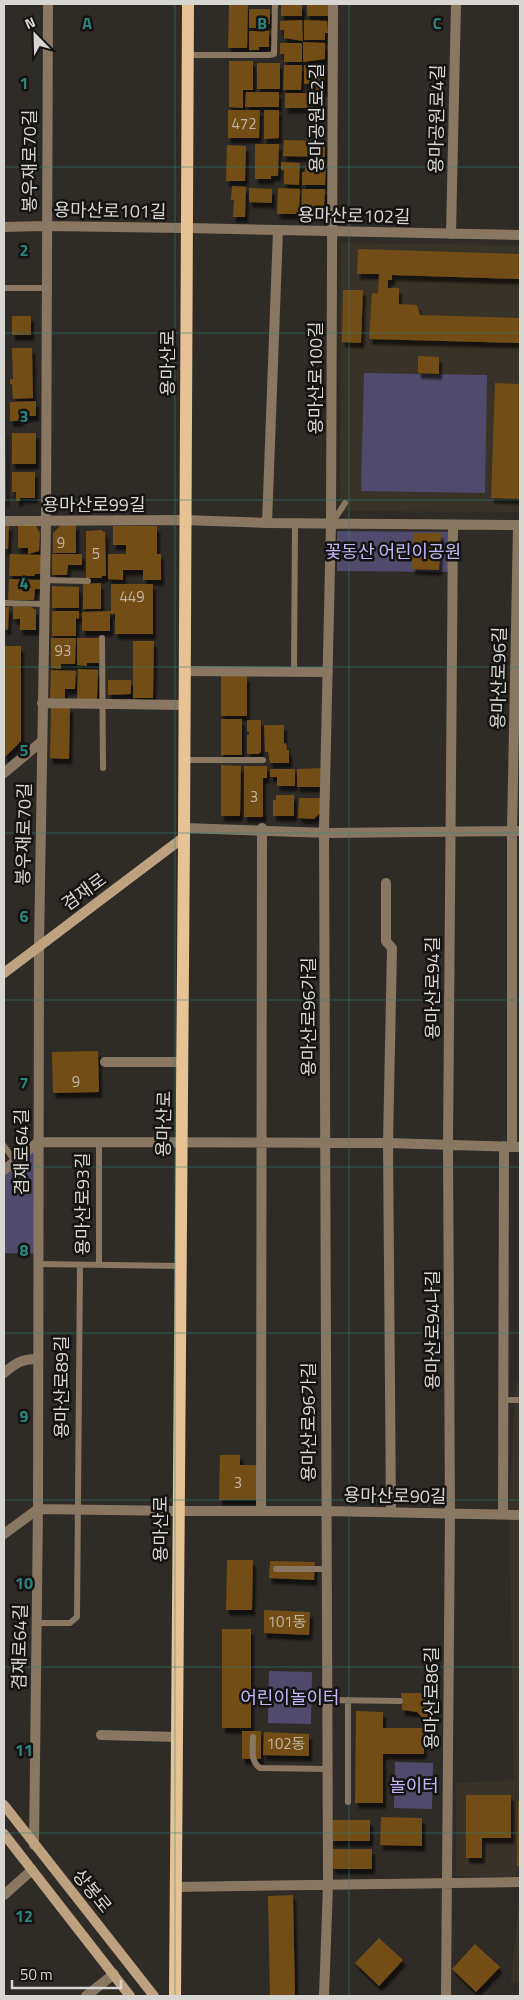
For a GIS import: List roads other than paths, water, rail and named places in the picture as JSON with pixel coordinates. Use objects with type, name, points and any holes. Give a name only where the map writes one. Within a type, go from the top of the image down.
[{"type":"main road","name":"용마산로","points":[[175,1996],[188,4]]},
{"type":"main road","name":"겸재로","points":[[4,973],[184,833]]},
{"type":"main road","name":"상봉로","points":[[4,1805],[154,1996]]},
{"type":"main road","name":"상봉로","points":[[4,1834],[130,1996]]},
{"type":"street","name":"봉우재로70길","points":[[38,946],[46,522],[48,4]]},
{"type":"street","name":"용마공원로2길","points":[[332,232],[333,4]]},
{"type":"street","name":"용마공원로4길","points":[[451,234],[456,4]]},
{"type":"street","name":"용마산로101길","points":[[4,227],[186,228]]},
{"type":"street","name":"용마산로102길","points":[[186,228],[520,235]]},
{"type":"street","points":[[267,523],[278,230]]},
{"type":"street","name":"용마산로100길","points":[[331,524],[332,232]]},
{"type":"street","points":[[184,520],[453,526],[519,525]]},
{"type":"street","name":"용마산로99길","points":[[4,521],[184,520]]},
{"type":"street","name":"용마산로96가길","points":[[324,1996],[328,1885],[325,1511],[326,1143],[324,832],[331,524]]},
{"type":"street","name":"용마산로96길","points":[[516,832],[519,525]]},
{"type":"street","points":[[450,831],[453,526]]},
{"type":"street","points":[[184,671],[328,672]]},
{"type":"street","points":[[42,703],[184,705]]},
{"type":"street","points":[[4,773],[41,742]]},
{"type":"street","points":[[260,1511],[263,1143],[262,829]]},
{"type":"street","points":[[184,833],[262,829],[324,832],[516,832],[512,1146],[503,1400],[503,1514]]},
{"type":"street","name":"용마산로94길","points":[[448,1146],[450,831]]},
{"type":"street","points":[[386,883],[386,941],[392,948],[388,1143],[391,1512]]},
{"type":"street","name":"겸재로64길","points":[[34,1845],[38,1509],[38,946]]},
{"type":"street","points":[[105,1062],[182,1062]]},
{"type":"street","points":[[4,1170],[38,1142]]},
{"type":"street","name":"용마산로93길","points":[[38,1142],[182,1144]]},
{"type":"street","points":[[182,1144],[388,1143],[448,1146],[512,1146]]},
{"type":"street","name":"용마산로94나길","points":[[448,1146],[450,1513]]},
{"type":"street","points":[[4,1373],[19,1361],[29,1358],[38,1359]]},
{"type":"street","points":[[4,1534],[38,1509],[179,1512]]},
{"type":"street","name":"용마산로90길","points":[[179,1512],[325,1511],[520,1515]]},
{"type":"street","name":"용마산로86길","points":[[446,1996],[450,1513]]},
{"type":"street","points":[[100,1735],[178,1737]]},
{"type":"street","points":[[4,1895],[32,1870]]},
{"type":"street","points":[[176,1887],[520,1882]]},
{"type":"street","points":[[86,1996],[114,1974]]},
{"type":"lane","points":[[188,55],[274,54],[275,4]]},
{"type":"lane","points":[[4,288],[46,288]]},
{"type":"lane","points":[[331,524],[345,503]]},
{"type":"lane","points":[[294,672],[295,523]]},
{"type":"lane","points":[[44,580],[88,581]]},
{"type":"lane","points":[[4,603],[44,604]]},
{"type":"lane","points":[[102,638],[103,768]]},
{"type":"lane","points":[[184,760],[262,760]]},
{"type":"lane","name":"용마산로93길","points":[[99,1143],[99,1265]]},
{"type":"lane","points":[[4,1146],[15,1161]]},
{"type":"lane","name":"용마산로93길","points":[[38,1264],[181,1266]]},
{"type":"lane","name":"용마산로89길","points":[[36,1623],[70,1623],[77,1617],[80,1265]]},
{"type":"lane","points":[[503,1400],[520,1400]]},
{"type":"lane","points":[[276,1569],[326,1569]]},
{"type":"lane","points":[[326,1700],[400,1701]]},
{"type":"lane","points":[[348,1700],[348,1802]]},
{"type":"lane","points":[[253,1737],[253,1760],[260,1768],[326,1769]]},
{"type":"park label","name":"꽃동산 어린이공원","points":[[393,552]]},
{"type":"park label","name":"어린이놀이터","points":[[290,1698]]},
{"type":"park label","name":"놀이터","points":[[414,1786]]}]
